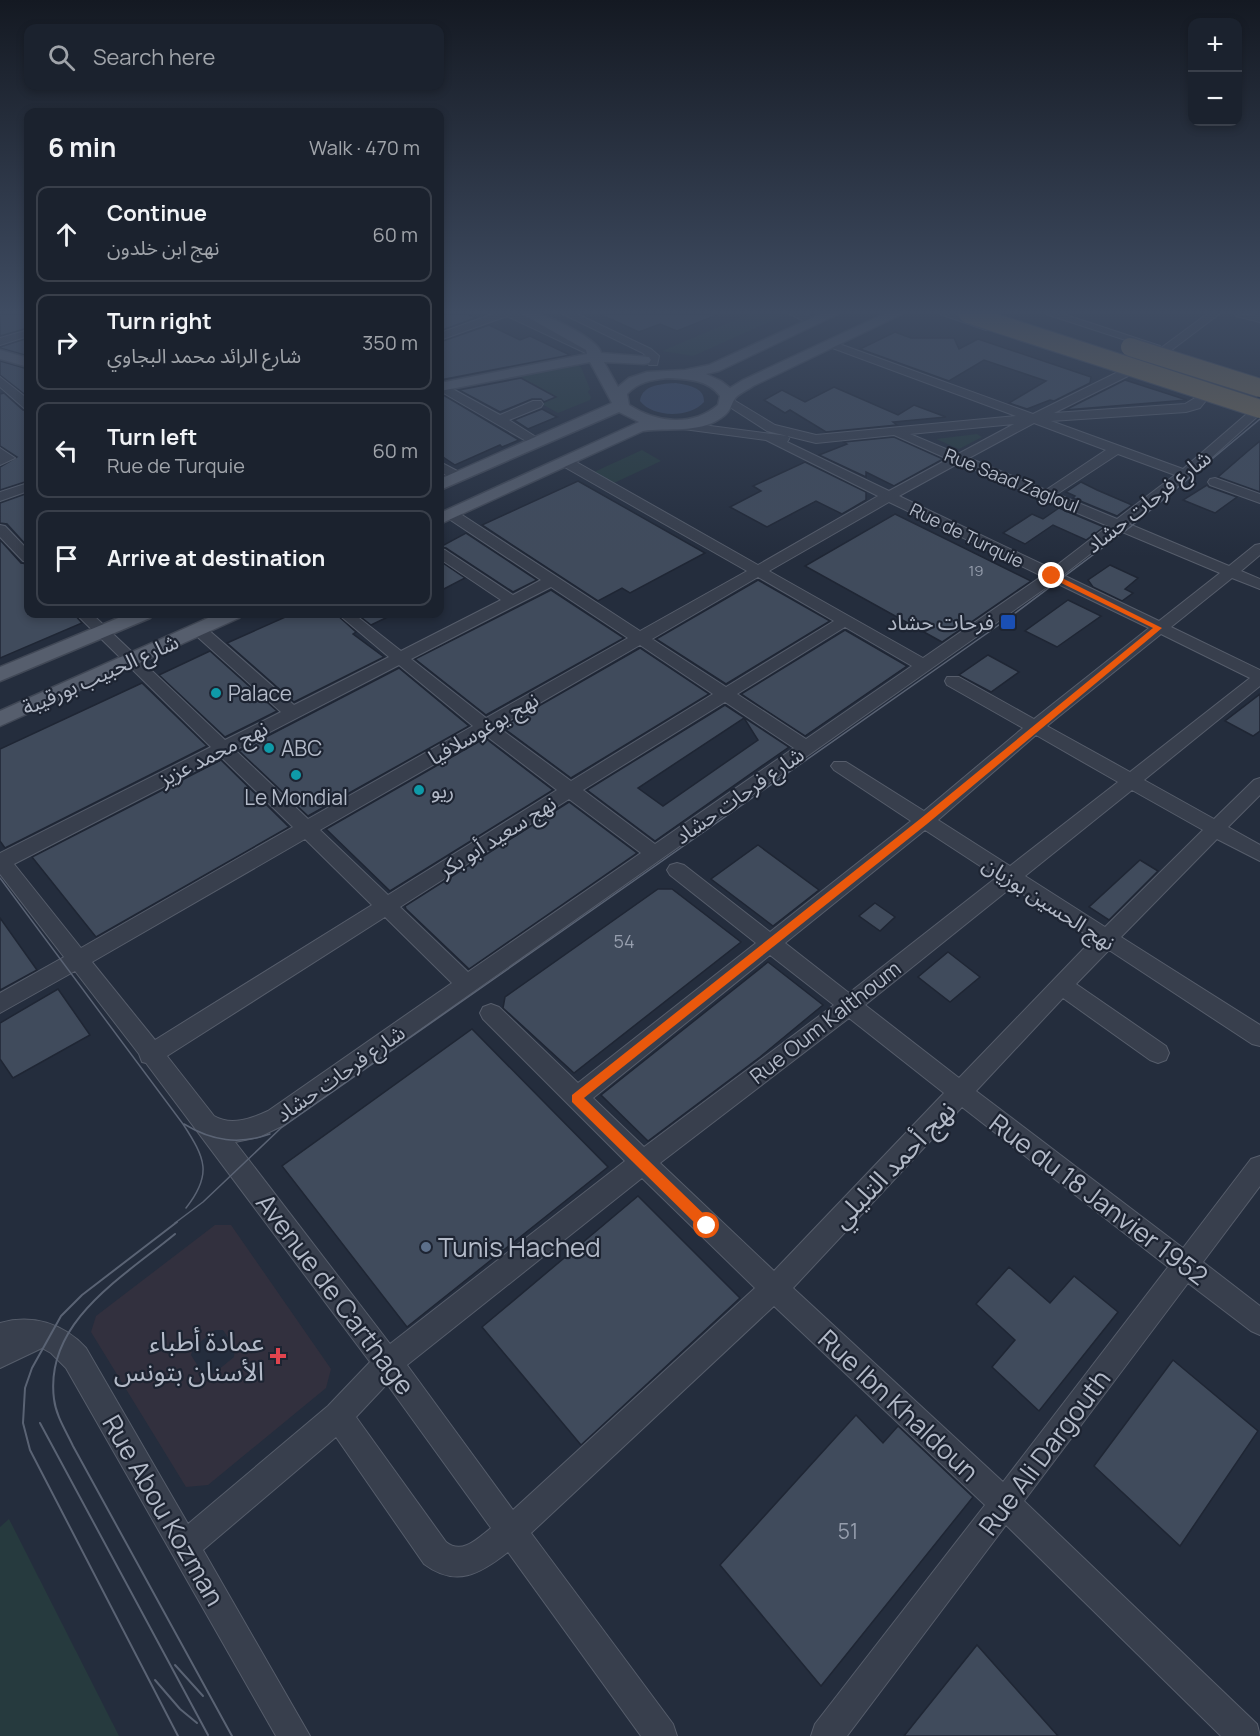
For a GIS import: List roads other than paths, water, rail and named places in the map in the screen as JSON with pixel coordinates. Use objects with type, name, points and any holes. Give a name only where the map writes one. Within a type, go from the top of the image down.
[{"type":"highway","points":[[1203,395],[1258,414]]},
{"type":"main road","points":[[615,395],[620,404],[632,415],[670,424]]},
{"type":"main road","points":[[620,395],[620,404]]},
{"type":"main road","points":[[724,395],[728,399]]},
{"type":"main road","points":[[445,517],[636,428],[707,419],[721,412],[733,395]]},
{"type":"main road","points":[[444,483],[610,411],[620,404]]},
{"type":"main road","name":"شارع الحبيب بورقيبة","points":[[0,675],[133,618]]},
{"type":"main road","name":"شارع الحبيب بورقيبة","points":[[0,719],[134,663],[223,618]]},
{"type":"street","points":[[456,395],[538,442]]},
{"type":"street","points":[[971,395],[1185,474]]},
{"type":"street","name":"نهج يوغوسلافيا","points":[[0,1004],[760,572],[889,496],[1080,395]]},
{"type":"street","points":[[1193,395],[1258,414]]},
{"type":"street","points":[[1199,395],[1202,398]]},
{"type":"street","points":[[670,424],[771,439],[816,439],[1034,418],[1186,408],[1196,405],[1202,398]]},
{"type":"street","points":[[728,399],[771,428],[816,439]]},
{"type":"street","points":[[499,420],[537,404]]},
{"type":"street","name":"شارع فرحات حشاد","points":[[206,1123],[216,1129],[232,1132],[250,1129],[269,1122],[655,854],[804,746],[925,666],[1052,576],[1185,474],[1258,414]]},
{"type":"street","name":"Rue Saad Zagloul","points":[[896,433],[1121,524],[1260,584]]},
{"type":"street","name":"Rue de Turquie","points":[[771,439],[1260,677]]},
{"type":"street","points":[[1047,495],[1116,449]]},
{"type":"street","points":[[0,452],[8,458],[0,461]]},
{"type":"street","points":[[566,462],[925,666]]},
{"type":"street","points":[[444,468],[458,477]]},
{"type":"street","points":[[1215,482],[1260,499]]},
{"type":"street","points":[[0,497],[24,488]]},
{"type":"street","points":[[445,517],[553,580],[804,746]]},
{"type":"street","points":[[0,529],[24,554]]},
{"type":"street","points":[[576,1098],[923,822],[1035,727],[1260,548]]},
{"type":"street","points":[[444,556],[512,601]]},
{"type":"street","name":"نهج محمد عزيز","points":[[1,861],[553,580]]},
{"type":"street","points":[[88,618],[306,830],[388,905],[467,984]]},
{"type":"street","points":[[350,618],[486,727],[655,854]]},
{"type":"street","name":"نهج سعيد أبو بكر","points":[[150,1055],[570,790],[846,620]]},
{"type":"street","points":[[198,629],[292,713]]},
{"type":"street","name":"Rue Oum Kalthoum","points":[[186,1545],[338,1416],[388,1363],[643,1162],[850,1005],[1260,677]]},
{"type":"street","points":[[953,681],[1260,854]]},
{"type":"street","name":"نهج الحسين بوزيان","points":[[840,766],[923,822],[1260,1037]]},
{"type":"street","name":"نهج أحمد التليلي","points":[[338,1416],[443,1562],[459,1564],[476,1557],[512,1531],[774,1289],[1106,939],[1260,784]]},
{"type":"street","name":"Avenue de Carthage","points":[[1,861],[150,1055],[206,1123],[388,1363],[661,1736]]},
{"type":"street","name":"Rue du 18 Janvier 1952","points":[[677,870],[961,1093],[1260,1322]]},
{"type":"street","points":[[1062,986],[1158,1053]]},
{"type":"street","name":"Rue Ibn Khaldoun","points":[[491,1013],[707,1226],[1004,1503],[1245,1736]]},
{"type":"street","name":"Rue Ali Dargouth","points":[[827,1736],[1260,1167]]},
{"type":"street","name":"Rue Abou Kozman","points":[[0,1336],[14,1332],[43,1334],[59,1341],[186,1545],[294,1736]]},
{"type":"street","points":[[0,1354],[19,1342],[43,1334]]},
{"type":"water","points":[[642,395],[703,395],[704,397],[704,402],[698,407],[672,414],[654,411],[640,401]]},
{"type":"tram line","points":[[175,1223],[203,1202],[281,1128],[1006,620],[1129,528],[1260,419]]},
{"type":"tram line","points":[[0,878],[191,1136],[201,1157],[203,1175],[195,1196],[186,1208]]},
{"type":"tram line","points":[[184,1124],[194,1130],[226,1140],[247,1139],[270,1134]]},
{"type":"tram line","points":[[177,1222],[82,1295],[61,1316],[32,1368],[25,1388],[23,1423],[30,1450],[178,1736]]},
{"type":"tram line","points":[[175,1234],[111,1285],[74,1324],[61,1347],[54,1372],[54,1399],[59,1417],[73,1446],[232,1736]]},
{"type":"tram line","points":[[40,1423],[208,1735]]},
{"type":"tram line","points":[[175,1665],[203,1696]]},
{"type":"tram line","points":[[155,1680],[180,1709],[197,1723]]},
{"type":"place","name":"فرحات حشاد","points":[[1008,622]]},
{"type":"place","name":"Palace","points":[[216,693]]},
{"type":"place","name":"ABC","points":[[269,748]]},
{"type":"place","name":"Le Mondial","points":[[296,775]]},
{"type":"place","name":"ريو","points":[[419,790]]},
{"type":"place","name":"Tunis Hached","points":[[426,1247]]},
{"type":"place","name":"عمادة أطباء الأسنان بتونس","points":[[278,1356]]}]
